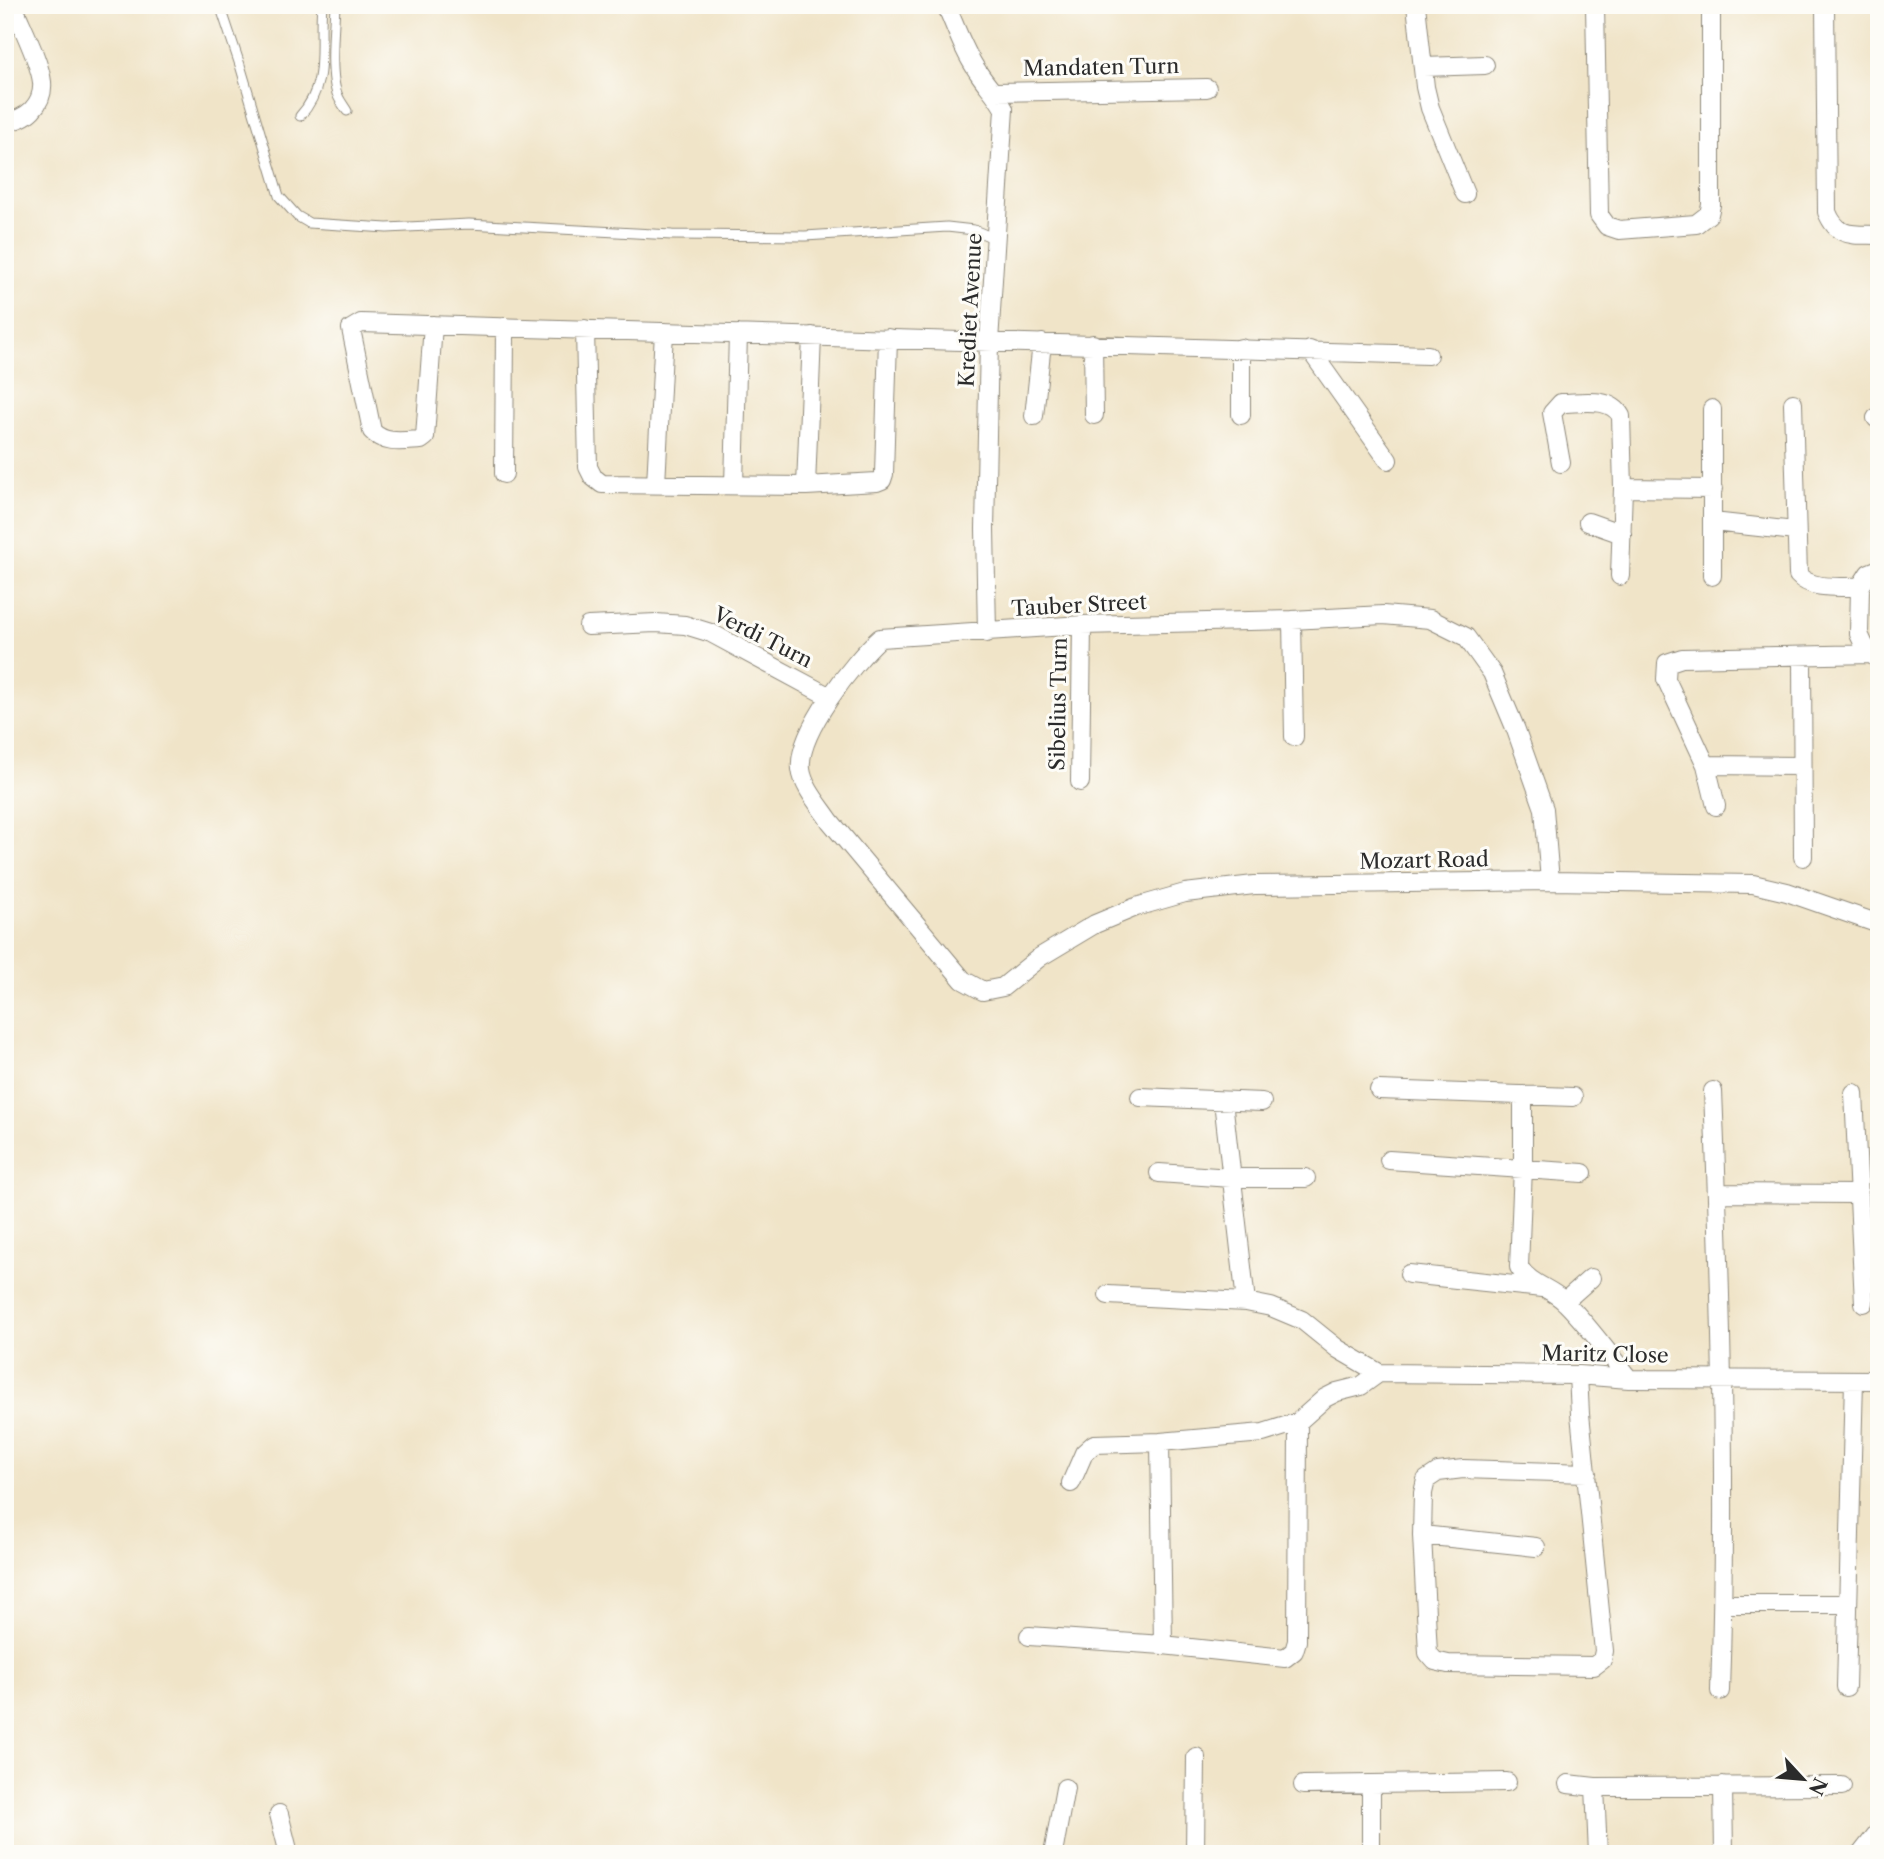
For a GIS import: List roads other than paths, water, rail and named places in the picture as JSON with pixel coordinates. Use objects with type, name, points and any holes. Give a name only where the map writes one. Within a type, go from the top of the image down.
[{"type":"street","points":[[5,121],[24,117],[33,111],[41,97],[42,82],[13,5]]},
{"type":"street","name":"Krediet Avenue","points":[[946,5],[979,74],[996,92],[1004,109],[989,342],[985,529],[987,633]]},
{"type":"street","points":[[1416,5],[1424,87],[1465,194]]},
{"type":"street","points":[[1595,5],[1600,215],[1607,226],[1619,230],[1696,224],[1709,214],[1711,5]]},
{"type":"street","points":[[1825,5],[1827,212],[1832,226],[1841,233],[1879,235]]},
{"type":"street","points":[[1423,66],[1485,65]]},
{"type":"street","name":"Mandaten Turn","points":[[996,92],[1207,88]]},
{"type":"street","points":[[433,325],[425,436],[421,440],[387,441],[372,431],[351,330],[361,323],[949,338],[989,342],[1428,355]]},
{"type":"street","points":[[504,474],[505,327]]},
{"type":"street","points":[[585,329],[588,467],[593,477],[602,484],[806,486],[882,480],[888,338]]},
{"type":"street","points":[[656,484],[664,332]]},
{"type":"street","points":[[734,485],[738,334]]},
{"type":"street","points":[[806,486],[811,336]]},
{"type":"street","points":[[1034,416],[1042,343]]},
{"type":"street","points":[[1093,344],[1094,415]]},
{"type":"street","points":[[1241,348],[1241,415]]},
{"type":"street","points":[[1310,350],[1388,460]]},
{"type":"street","points":[[1793,402],[1798,575],[1805,583],[1860,587]]},
{"type":"street","points":[[1561,463],[1552,413],[1556,407],[1561,403],[1607,403],[1616,407],[1621,416],[1623,488],[1620,576]]},
{"type":"street","points":[[1712,410],[1712,576]]},
{"type":"street","points":[[1623,488],[1713,489]]},
{"type":"street","points":[[1588,522],[1622,534]]},
{"type":"street","points":[[1713,522],[1795,531]]},
{"type":"street","points":[[1875,657],[1860,634],[1860,587],[1869,573],[1879,569]]},
{"type":"street","name":"Tauber Street","points":[[989,990],[983,991],[963,980],[844,838],[813,797],[801,771],[803,750],[830,697],[865,651],[880,638],[1082,625],[1383,615],[1430,619],[1466,637],[1492,673],[1544,809],[1550,881]]},
{"type":"street","points":[[1292,620],[1294,737]]},
{"type":"street","name":"Verdi Turn","points":[[589,626],[656,623],[685,625],[711,633],[830,697]]},
{"type":"street","name":"Sibelius Turn","points":[[1080,782],[1082,625]]},
{"type":"street","points":[[1802,656],[1803,857]]},
{"type":"street","points":[[1716,806],[1706,765],[1666,679],[1667,663],[1682,658],[1875,657]]},
{"type":"street","points":[[1706,765],[1802,766]]},
{"type":"street","name":"Mozart Road","points":[[989,990],[1003,987],[1040,957],[1095,924],[1136,907],[1185,893],[1254,885],[1550,881],[1753,884],[1787,892],[1879,924]]},
{"type":"street","points":[[1379,1090],[1573,1097]]},
{"type":"street","points":[[1713,1091],[1723,1378],[1723,1604],[1720,1691]]},
{"type":"street","points":[[1854,1093],[1864,1303]]},
{"type":"street","points":[[1523,1095],[1519,1267],[1542,1288],[1565,1301],[1629,1379]]},
{"type":"street","points":[[1140,1097],[1262,1102]]},
{"type":"street","points":[[1223,1101],[1245,1302]]},
{"type":"street","points":[[1389,1160],[1583,1173]]},
{"type":"street","points":[[1159,1173],[1231,1178],[1306,1178]]},
{"type":"street","points":[[1717,1194],[1858,1194]]},
{"type":"street","points":[[1409,1274],[1542,1288]]},
{"type":"street","points":[[1565,1301],[1591,1278]]},
{"type":"street","name":"Maritz Close","points":[[1108,1296],[1245,1302],[1271,1307],[1302,1320],[1338,1349],[1379,1373],[1578,1375],[1629,1379],[1879,1380]]},
{"type":"street","points":[[1070,1483],[1084,1453],[1094,1444],[1160,1442],[1263,1433],[1298,1422],[1325,1398],[1362,1386],[1379,1373]]},
{"type":"street","points":[[1578,1375],[1604,1651],[1602,1660],[1594,1666],[1448,1664],[1435,1661],[1428,1653],[1422,1535],[1426,1480],[1438,1472],[1463,1469],[1587,1473]]},
{"type":"street","points":[[1846,1687],[1854,1380]]},
{"type":"street","points":[[1029,1636],[1163,1645],[1285,1658],[1294,1651],[1297,1641],[1298,1422]]},
{"type":"street","points":[[1160,1442],[1163,1645]]},
{"type":"street","points":[[1422,1535],[1536,1546]]},
{"type":"street","points":[[1723,1604],[1847,1604]]},
{"type":"street","points":[[1195,1854],[1196,1757]]},
{"type":"street","points":[[1303,1785],[1507,1782]]},
{"type":"street","points":[[1568,1784],[1595,1787],[1842,1786]]},
{"type":"street","points":[[1371,1786],[1371,1854]]},
{"type":"street","points":[[1723,1786],[1724,1854]]},
{"type":"street","points":[[1595,1787],[1598,1854]]},
{"type":"street","points":[[1053,1854],[1065,1788]]},
{"type":"street","points":[[279,1814],[289,1854]]},
{"type":"street","points":[[1861,1854],[1879,1831]]},
{"type":"lane","points":[[220,5],[279,196],[297,216],[309,223],[387,228],[469,224],[672,235],[806,236],[947,227],[984,233],[996,239]]},
{"type":"lane","points":[[300,116],[318,91],[322,5]]},
{"type":"lane","points":[[335,5],[335,86],[347,110]]}]
